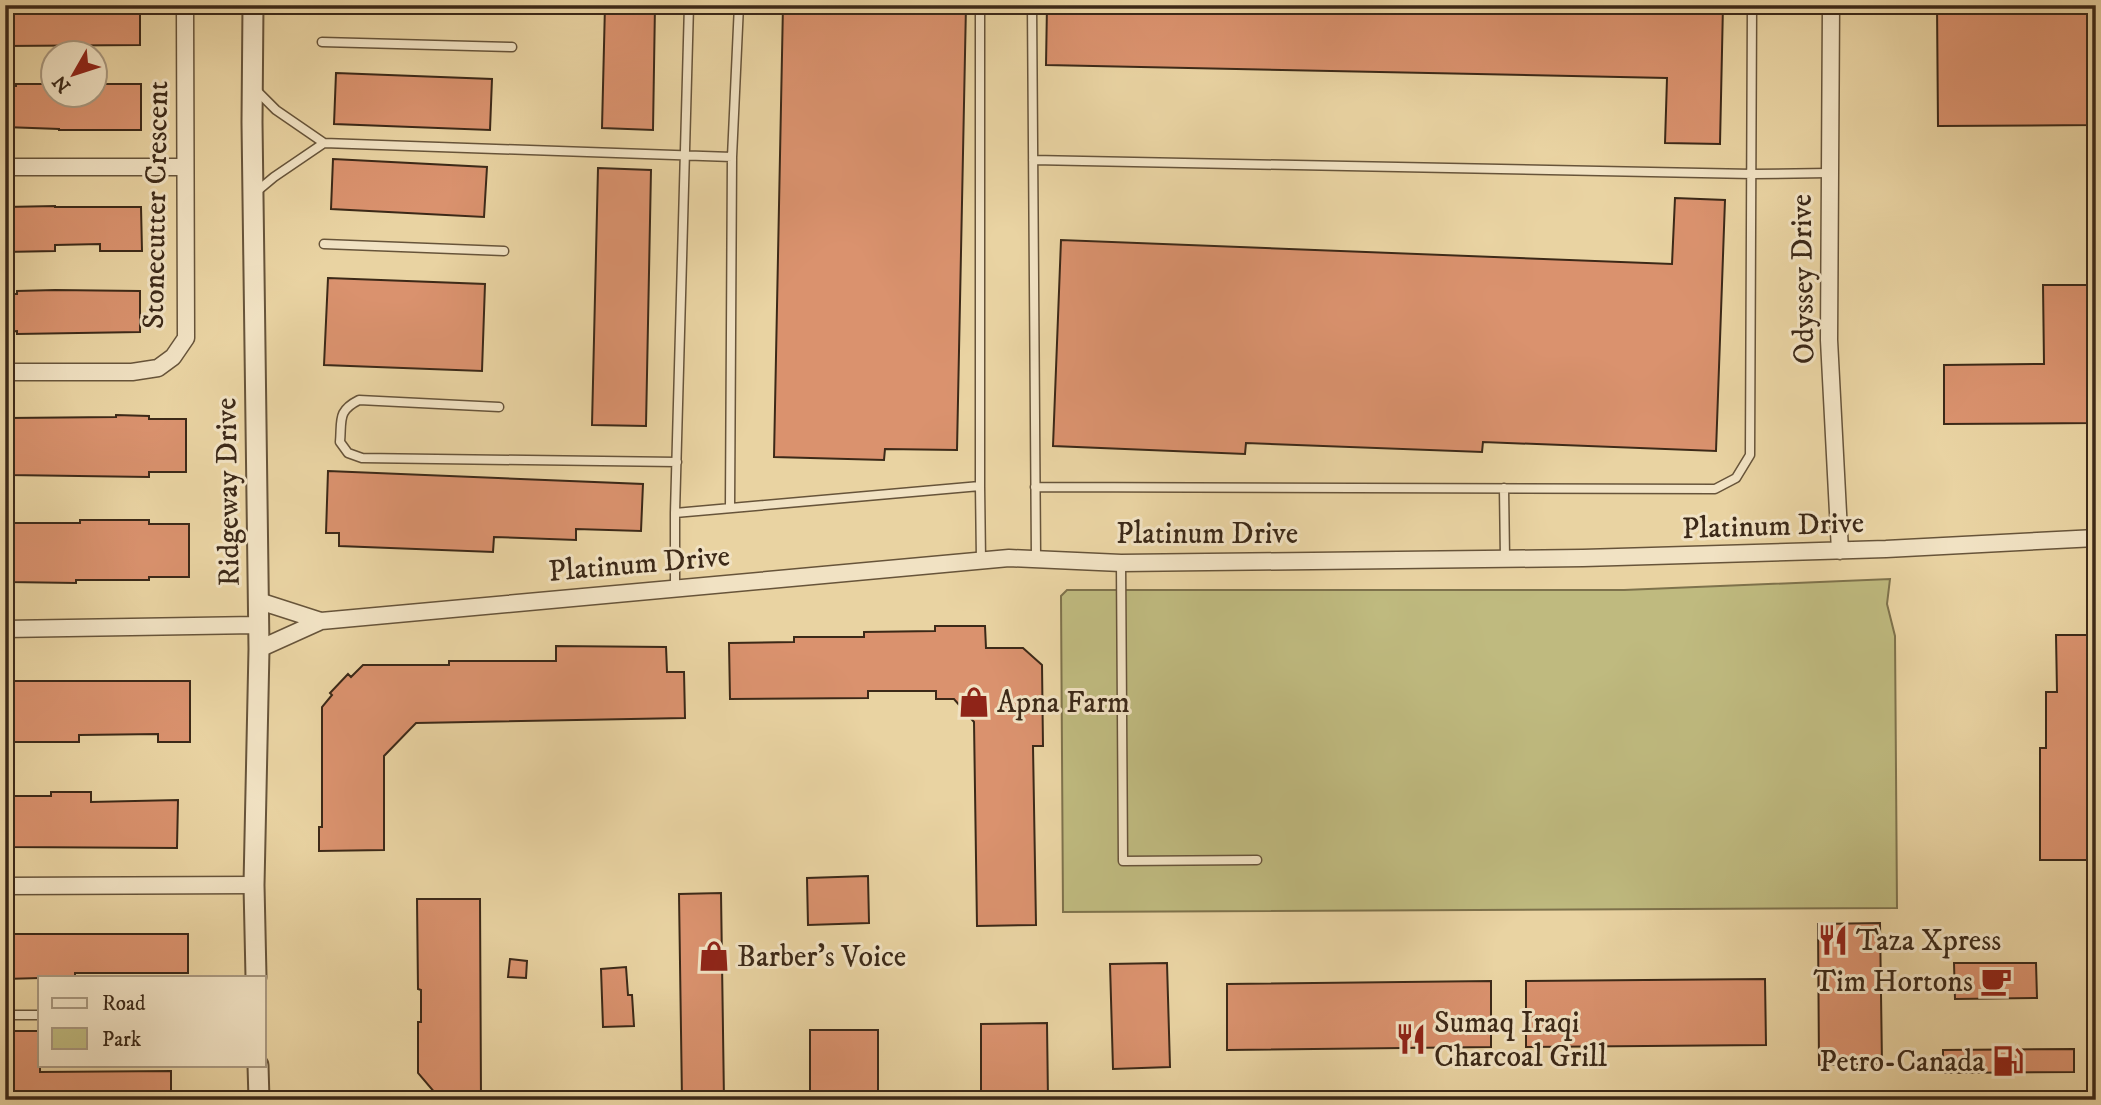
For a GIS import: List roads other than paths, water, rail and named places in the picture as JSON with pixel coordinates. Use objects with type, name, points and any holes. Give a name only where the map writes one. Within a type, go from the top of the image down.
[{"type":"street","name":"Stonecutter Crescent","points":[[5,372],[132,372],[158,368],[173,357],[186,338],[185,5]]},
{"type":"street","name":"Ridgeway Drive","points":[[253,5],[259,601],[254,885],[256,976]]},
{"type":"street","name":"Odyssey Drive","points":[[1830,5],[1829,340],[1840,551]]},
{"type":"street","points":[[5,167],[184,167]]},
{"type":"street","name":"Platinum Drive","points":[[259,649],[321,621],[981,560],[1036,558],[1121,563],[1583,558],[1840,551],[2096,537]]},
{"type":"street","name":"Platinum Drive","points":[[259,601],[321,621]]},
{"type":"street","points":[[5,629],[259,625]]},
{"type":"street","points":[[5,887],[254,885]]},
{"type":"street","points":[[258,1066],[259,1100]]},
{"type":"lane","points":[[675,588],[689,5]]},
{"type":"lane","points":[[730,508],[733,157],[739,5]]},
{"type":"lane","points":[[980,5],[981,560]]},
{"type":"lane","points":[[1032,5],[1036,558]]},
{"type":"lane","points":[[1035,487],[1715,489],[1736,478],[1750,454],[1752,5]]},
{"type":"lane","points":[[322,41],[512,47]]},
{"type":"lane","points":[[252,87],[276,110],[324,143],[733,157]]},
{"type":"lane","points":[[253,194],[324,143]]},
{"type":"lane","points":[[1033,160],[1752,174],[1829,173]]},
{"type":"lane","points":[[324,244],[504,251]]},
{"type":"lane","points":[[499,407],[359,400],[346,407],[342,413],[340,442],[348,453],[362,458],[677,462]]},
{"type":"lane","points":[[675,513],[980,486]]},
{"type":"lane","points":[[1504,488],[1506,558]]},
{"type":"lane","points":[[1121,563],[1123,861],[1256,860]]},
{"type":"lane","points":[[5,1016],[38,1015]]},
{"type":"place","name":"Apna Farm","points":[[974,702]]},
{"type":"place","name":"Taza Xpress","points":[[1833,940]]},
{"type":"place","name":"Barber's Voice","points":[[714,956]]},
{"type":"place","name":"Tim Hortons","points":[[1996,981]]},
{"type":"place","name":"Sumaq Iraqi Charcoal Grill","points":[[1411,1039]]},
{"type":"place","name":"Petro-Canada","points":[[2008,1061]]}]
